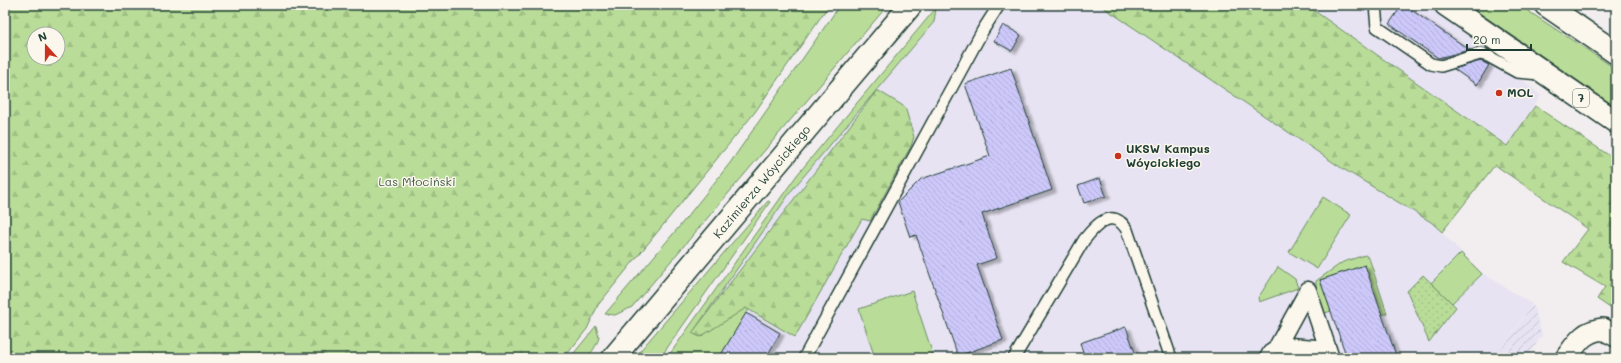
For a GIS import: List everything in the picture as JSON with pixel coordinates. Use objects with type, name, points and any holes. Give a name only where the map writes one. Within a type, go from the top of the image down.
[{"type":"main road","name":"Kazimierza Wóycickiego","points":[[613,358],[911,5]]},
{"type":"main road","name":"7","points":[[1446,5],[1616,122]]},
{"type":"main road","points":[[1546,5],[1616,53]]},
{"type":"street","points":[[1308,290],[1329,354],[1278,345],[1308,290]]},
{"type":"street","points":[[1566,358],[1586,333],[1595,330],[1603,330],[1616,336]]},
{"type":"lane","points":[[804,358],[999,5]]},
{"type":"lane","points":[[1375,5],[1377,27],[1431,64],[1441,66],[1480,54],[1517,72],[1547,74]]},
{"type":"lane","points":[[1014,358],[1084,240],[1099,223],[1110,219],[1121,222],[1127,230],[1171,358]]},
{"type":"lane","points":[[1265,358],[1269,351],[1278,345]]},
{"type":"shaded area","name":"UKSW Kampus Wóycickiego","points":[[938,5],[1265,5],[1392,198],[1431,222],[1484,274],[1532,304],[1495,358],[675,358],[792,190],[934,22],[936,8]]},
{"type":"shaded area","points":[[1306,5],[1429,5],[1467,32],[1541,96],[1507,146]]},
{"type":"shaded area","points":[[1532,305],[1534,307],[1542,335],[1528,356],[1526,358],[1495,358]]},
{"type":"green space","name":"Las Młociński","points":[[5,5],[829,5],[755,112],[598,305],[587,329],[564,358],[5,358]]},
{"type":"green space","points":[[840,5],[888,5],[632,307],[615,315],[605,314],[679,227],[730,163]]},
{"type":"green space","points":[[1100,5],[1306,5],[1507,146],[1535,106],[1616,160],[1616,312],[1597,299],[1605,287],[1563,262],[1588,229],[1495,165],[1442,232],[1431,222],[1340,167]]},
{"type":"green space","points":[[1468,5],[1519,5],[1616,69],[1616,107]]},
{"type":"green space","points":[[936,8],[934,22],[792,190],[693,332],[746,308],[749,309],[719,358],[682,358],[677,355],[675,358],[667,358],[797,175]]},
{"type":"green space","points":[[877,90],[905,107],[914,137],[911,146],[870,221],[862,219],[795,337],[746,308],[700,337],[692,333]]},
{"type":"green space","points":[[1323,197],[1351,215],[1317,269],[1289,252]]},
{"type":"green space","points":[[768,201],[770,202],[660,358],[634,358]]},
{"type":"green space","points":[[1461,253],[1482,274],[1452,303],[1431,283]]},
{"type":"green space","points":[[1365,255],[1369,258],[1387,313],[1382,315],[1365,265],[1320,280],[1331,311],[1325,313],[1316,289],[1316,281],[1343,262]]},
{"type":"green space","points":[[1278,267],[1295,279],[1298,288],[1259,302],[1258,298]]},
{"type":"green space","points":[[1423,275],[1456,307],[1429,342],[1407,291]]},
{"type":"green space","points":[[912,291],[934,358],[875,358],[859,309]]},
{"type":"green space","points":[[596,326],[599,338],[592,352],[586,356],[570,358]]},
{"type":"building","points":[[1402,5],[1470,50],[1438,58],[1389,24]]},
{"type":"building","points":[[1003,25],[1021,35],[1012,51],[994,41]]},
{"type":"building","points":[[1480,61],[1489,65],[1477,85],[1454,69]]},
{"type":"building","points":[[1011,68],[1052,190],[982,214],[997,258],[977,265],[1003,340],[958,356],[916,235],[910,237],[898,202],[921,179],[990,156],[965,84]]},
{"type":"building","points":[[1100,178],[1106,196],[1084,203],[1078,186]]},
{"type":"building","points":[[1365,265],[1397,358],[1347,358],[1320,280]]},
{"type":"building","points":[[746,313],[780,333],[766,358],[719,358]]},
{"type":"building","points":[[1126,327],[1137,358],[1085,358],[1080,343]]},
{"type":"place","name":"MOL","points":[[1499,93]]},
{"type":"place","name":"UKSW Kampus Wóycickiego","points":[[1118,156]]}]
